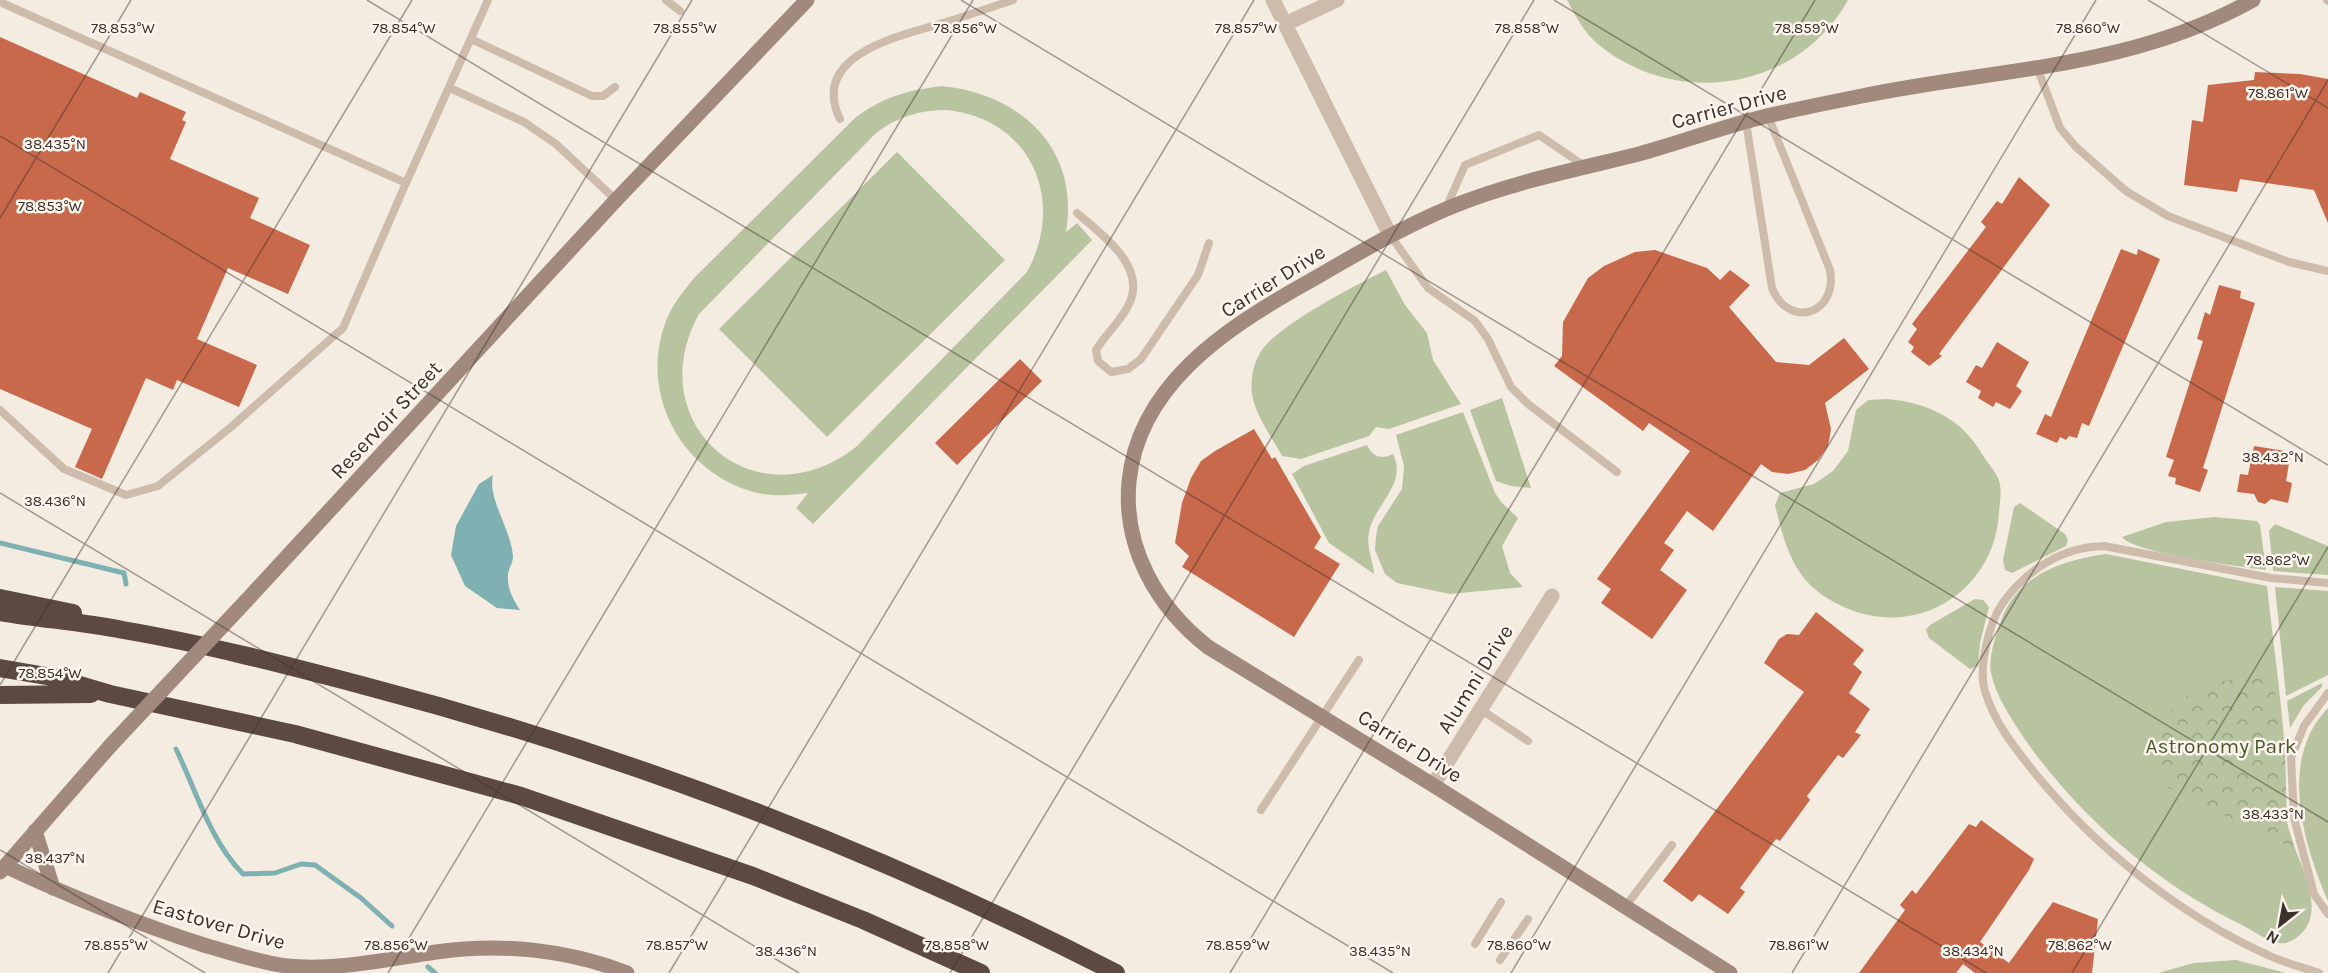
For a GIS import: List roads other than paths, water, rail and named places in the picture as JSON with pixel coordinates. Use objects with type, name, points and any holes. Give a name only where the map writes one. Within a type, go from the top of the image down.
[{"type":"highway","points":[[0,598],[64,610],[121,629]]},
{"type":"highway","points":[[0,612],[121,629],[273,661],[432,703],[668,777],[813,833],[1116,973]]},
{"type":"highway","points":[[0,668],[52,677],[110,694],[209,713],[340,745],[532,800],[680,849],[762,880],[863,920],[981,973]]},
{"type":"highway","points":[[0,695],[110,694]]},
{"type":"street","name":"Reservoir Street","points":[[3,869],[111,745],[616,200],[807,0]]},
{"type":"street","points":[[1273,0],[1390,235]]},
{"type":"street","points":[[1285,24],[1337,0]]},
{"type":"street","name":"Carrier Drive","points":[[1730,973],[1208,646],[1186,629],[1164,605],[1142,566],[1134,540],[1128,501],[1131,468],[1136,447],[1151,411],[1168,387],[1192,362],[1254,312],[1390,235],[1479,196],[1768,116],[1913,86],[2101,57],[2150,45],[2213,21],[2253,0]]},
{"type":"street","name":"Alumni Drive","points":[[1433,785],[1552,596]]},
{"type":"street","points":[[35,831],[53,888]]},
{"type":"street","name":"Eastover Drive","points":[[3,869],[172,935],[286,966],[366,963],[438,951],[489,947],[579,957],[627,973]]},
{"type":"lane","points":[[0,410],[64,469],[126,495],[158,486],[231,427],[343,328],[488,0]]},
{"type":"lane","points":[[666,0],[680,10]]},
{"type":"lane","points":[[840,118],[833,105],[832,90],[845,66],[870,46],[1012,0]]},
{"type":"lane","points":[[0,2],[406,183]]},
{"type":"lane","points":[[471,39],[592,96],[603,96],[615,87]]},
{"type":"lane","points":[[2037,67],[2060,128],[2076,147],[2126,191],[2168,216],[2289,262],[2328,271]]},
{"type":"lane","points":[[450,88],[524,122],[556,144],[616,200]]},
{"type":"lane","points":[[1746,122],[1772,288],[1778,303],[1791,311],[1804,313],[1817,308],[1827,299],[1832,283],[1830,270],[1768,116]]},
{"type":"lane","points":[[1445,209],[1465,165],[1539,135],[1587,167]]},
{"type":"lane","points":[[1077,213],[1116,248],[1130,270],[1135,288],[1128,306],[1096,350],[1098,361],[1111,372],[1128,369],[1141,359],[1198,275],[1209,243]]},
{"type":"lane","points":[[1390,235],[1428,288],[1475,321],[1488,339],[1511,387],[1528,404],[1617,472]]},
{"type":"lane","points":[[2319,973],[2269,956],[2235,938],[2126,867],[2081,826],[2014,747],[1993,714],[1983,678],[1989,633],[2000,608],[2013,589],[2037,568],[2086,546],[2104,546],[2271,578],[2328,583]]},
{"type":"lane","points":[[1261,810],[1359,660]]},
{"type":"lane","points":[[2328,693],[2304,726],[2291,758],[2294,818],[2314,894],[2328,914]]},
{"type":"lane","points":[[1480,709],[1528,741]]},
{"type":"lane","points":[[1625,907],[1672,845]]},
{"type":"lane","points":[[1475,944],[1501,902]]},
{"type":"lane","points":[[1500,960],[1528,919]]},
{"type":"water","points":[[493,475],[493,494],[512,547],[513,557],[508,573],[508,585],[520,610],[497,608],[465,586],[451,555],[456,526],[479,484]]},
{"type":"waterway","points":[[0,543],[124,573],[126,584]]},
{"type":"waterway","points":[[176,749],[221,846],[243,874],[275,873],[301,864],[315,865],[361,898],[392,926]]},
{"type":"waterway","points":[[428,967],[435,973]]},
{"type":"park label","name":"Astronomy Park","points":[[2221,746]]}]
